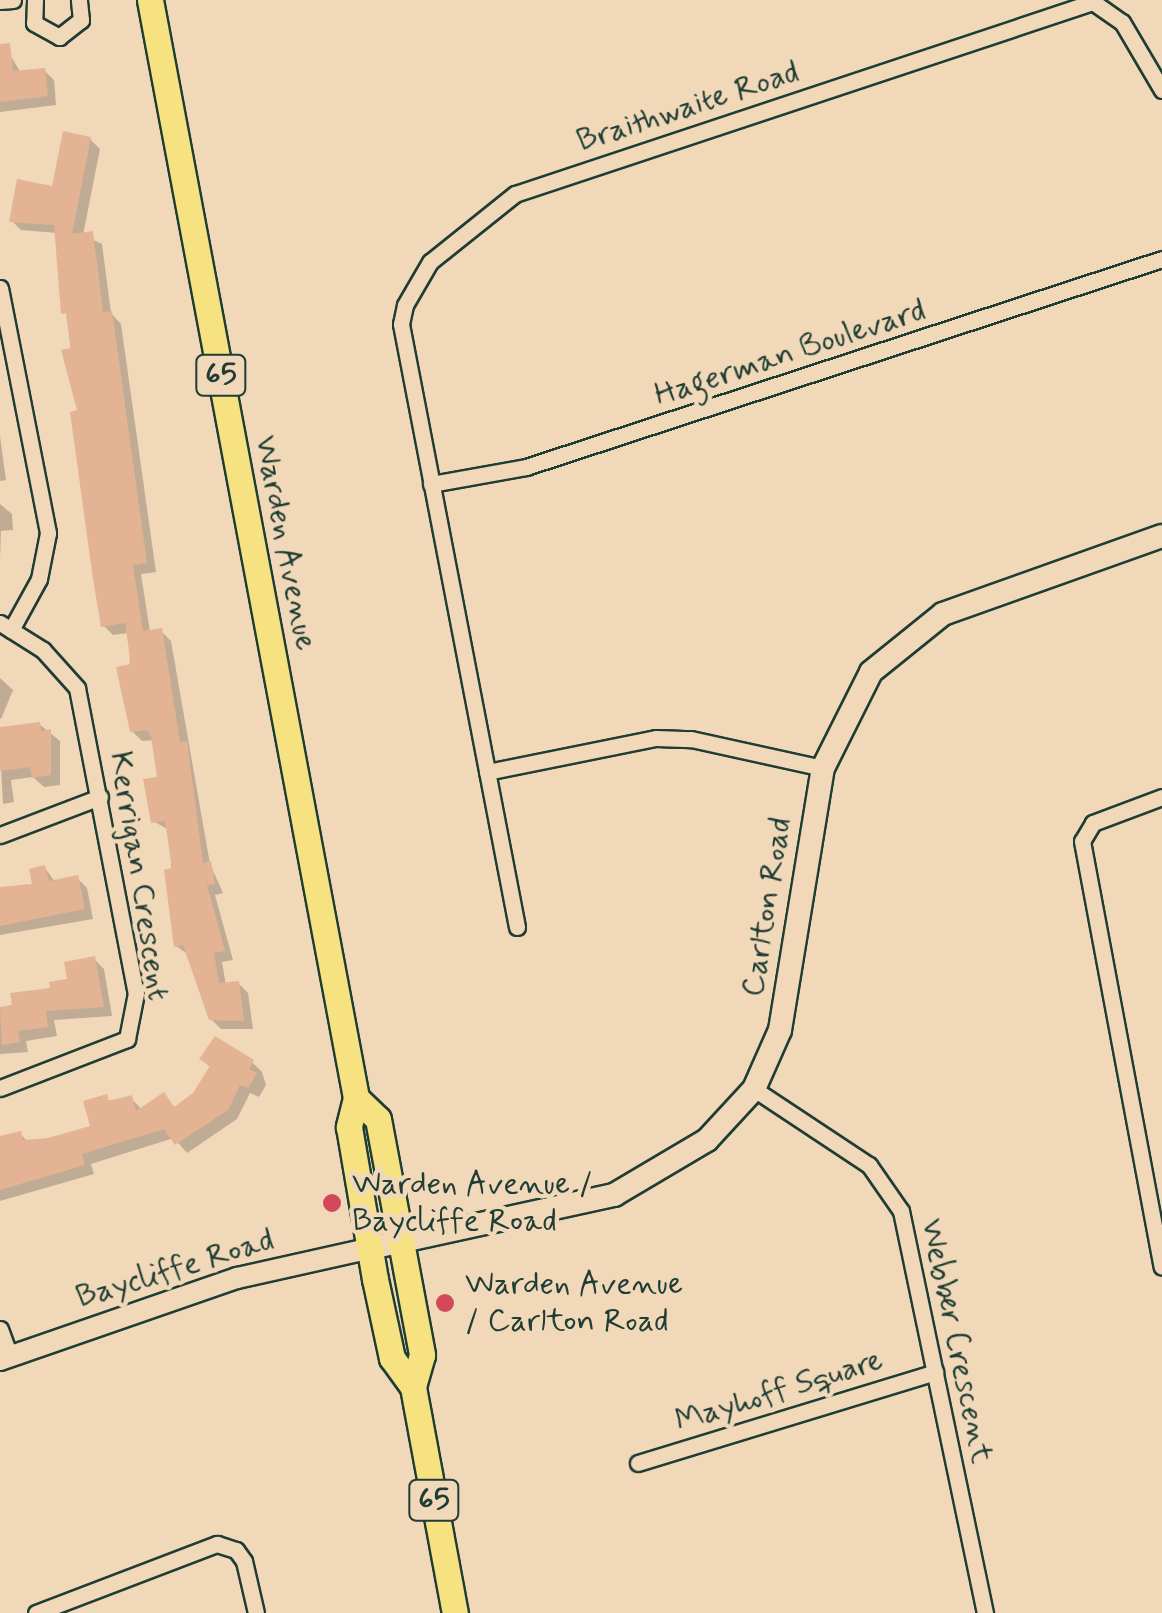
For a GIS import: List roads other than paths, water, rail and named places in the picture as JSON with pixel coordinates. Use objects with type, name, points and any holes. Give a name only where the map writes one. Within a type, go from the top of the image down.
[{"type":"main road","name":"Warden Avenue","points":[[150,0],[356,1098],[349,1127],[371,1248],[392,1358],[413,1386],[455,1613]]},
{"type":"main road","name":"Carlton Road","points":[[371,1248],[639,1184],[707,1140],[754,1089],[792,984],[823,768],[857,691],[912,632],[985,596],[1162,536]]},
{"type":"main road","name":"Warden Avenue","points":[[356,1098],[378,1119],[422,1355],[413,1386]]},
{"type":"street","points":[[0,1],[25,1],[40,30],[58,37],[81,20],[79,0]]},
{"type":"street","name":"Braithwaite Road","points":[[431,484],[402,324],[404,305],[430,262],[515,194],[1093,2],[1122,22],[1162,90]]},
{"type":"street","name":"Hagerman Boulevard","points":[[431,484],[542,462],[1162,259]]},
{"type":"street","points":[[0,288],[48,533],[39,579],[5,627]]},
{"type":"street","points":[[431,484],[516,927]]},
{"type":"street","name":"Kerrigan Crescent","points":[[0,1088],[127,1038],[136,1020],[100,797],[77,688],[43,650],[5,627]]},
{"type":"street","points":[[487,772],[656,738],[691,739],[823,768]]},
{"type":"street","points":[[0,834],[100,797]]},
{"type":"street","points":[[1162,798],[1093,823],[1082,841],[1162,1268]]},
{"type":"street","name":"Webber Crescent","points":[[754,1089],[882,1178],[914,1250],[985,1613]]},
{"type":"street","name":"Baycliffe Road","points":[[5,1358],[237,1278],[371,1248]]},
{"type":"street","points":[[0,1329],[5,1358]]},
{"type":"street","name":"Mayhoff Square","points":[[638,1463],[936,1372]]},
{"type":"street","points":[[36,1613],[217,1544],[236,1550],[244,1561],[256,1613]]},
{"type":"place","name":"Warden Avenue / Baycliffe Road","points":[[332,1203]]},
{"type":"place","name":"Warden Avenue / Carlton Road","points":[[445,1303]]}]
